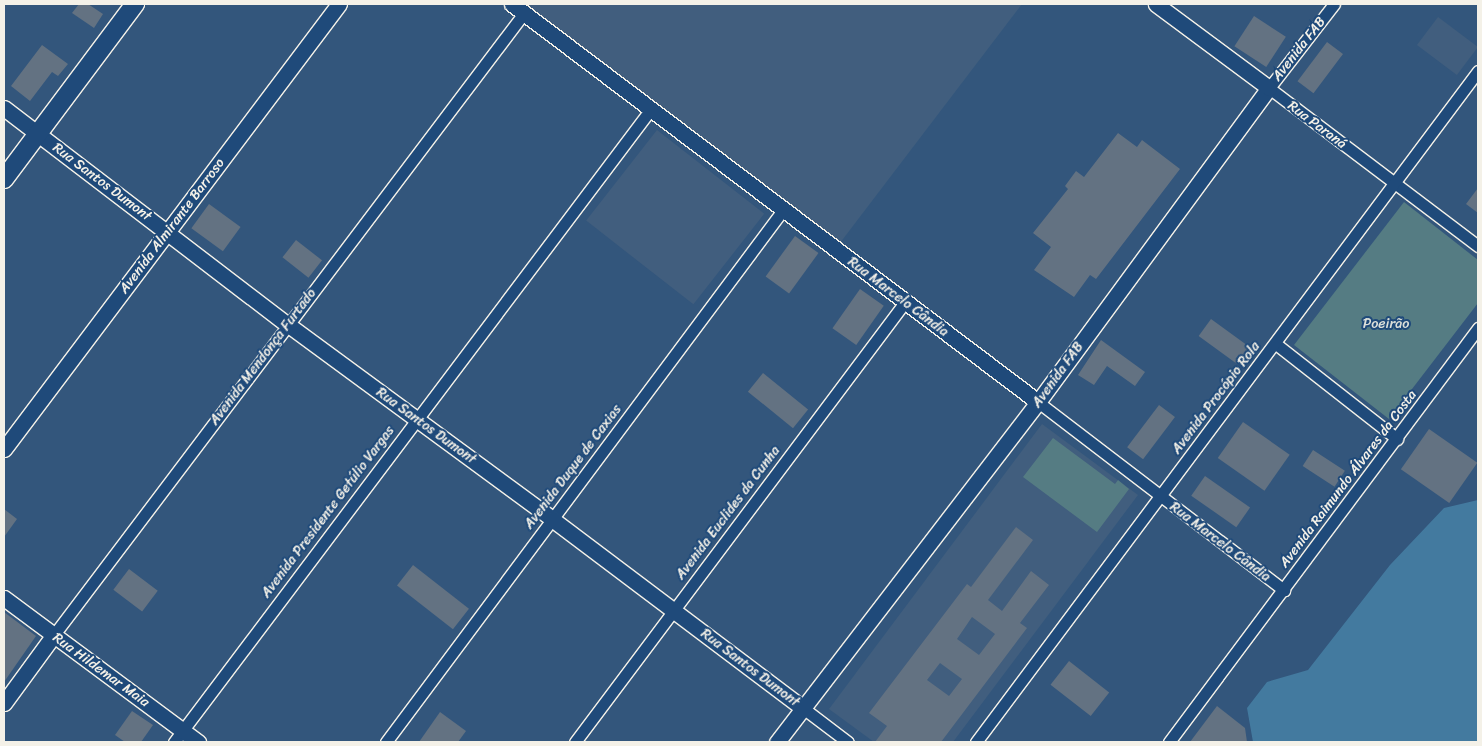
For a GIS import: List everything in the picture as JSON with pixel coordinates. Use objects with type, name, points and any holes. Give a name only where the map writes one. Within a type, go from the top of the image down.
[{"type":"main road","points":[[4,179],[136,4]]},
{"type":"main road","name":"Avenida Almirante Barroso","points":[[4,449],[340,4]]},
{"type":"main road","name":"Rua Marcelo Cândia","points":[[512,4],[1038,402]]},
{"type":"main road","name":"Rua Paraná","points":[[1156,4],[1269,88]]},
{"type":"main road","name":"Avenida FAB","points":[[778,742],[1038,402],[1269,88]]},
{"type":"main road","name":"Rua Santos Dumont","points":[[4,108],[168,231],[287,324],[552,519],[803,708]]},
{"type":"main road","name":"Rua Hildemar Maia","points":[[4,598],[178,736],[198,742]]},
{"type":"main road","name":"Avenida Mendonça Furtado","points":[[4,703],[53,636]]},
{"type":"street","name":"Avenida FAB","points":[[1269,88],[1334,4]]},
{"type":"street","name":"Avenida Mendonça Furtado","points":[[53,636],[524,13]]},
{"type":"street","name":"Avenida Procópio Rola","points":[[976,742],[1276,344],[1393,182],[1478,71]]},
{"type":"street","name":"Rua Paraná","points":[[1269,88],[1478,246]]},
{"type":"street","name":"Avenida Presidente Getúlio Vargas","points":[[178,736],[651,109]]},
{"type":"street","name":"Avenida Duque de Caxias","points":[[386,742],[783,210]]},
{"type":"street","name":"Avenida Euclides da Cunha","points":[[575,742],[905,302]]},
{"type":"street","name":"Avenida Raimundo Álvares da Costa","points":[[1170,742],[1478,328]]},
{"type":"street","points":[[1276,344],[1397,439]]},
{"type":"street","name":"Rua Marcelo Cândia","points":[[1038,402],[1284,590]]},
{"type":"street","name":"Rua Santos Dumont","points":[[803,708],[848,742]]},
{"type":"shaded area","points":[[525,4],[1022,4],[840,243]]},
{"type":"shaded area","points":[[1438,17],[1478,47],[1457,75],[1417,45]]},
{"type":"shaded area","points":[[657,130],[764,214],[693,304],[586,221]]},
{"type":"shaded area","points":[[1042,424],[1138,495],[953,742],[874,742],[829,709]]},
{"type":"shaded area","points":[[1478,500],[1478,742],[1253,742],[1247,708],[1267,682],[1308,670],[1390,565],[1444,508]]},
{"type":"green space","name":"Poeirão","points":[[1404,202],[1478,260],[1478,303],[1389,419],[1294,345]]},
{"type":"green space","points":[[1053,438],[1115,484],[1118,480],[1129,489],[1097,532],[1023,477]]},
{"type":"building","points":[[79,4],[88,4],[103,14],[94,28],[72,13]]},
{"type":"building","points":[[1254,16],[1286,37],[1266,67],[1234,46]]},
{"type":"building","points":[[1327,42],[1343,54],[1313,93],[1298,81]]},
{"type":"building","points":[[42,45],[68,64],[58,76],[52,72],[30,101],[11,86]]},
{"type":"building","points":[[1118,133],[1137,147],[1142,140],[1180,169],[1096,279],[1090,275],[1074,297],[1034,270],[1051,247],[1033,233],[1068,189],[1065,186],[1076,171],[1084,177]]},
{"type":"building","points":[[1478,188],[1478,213],[1466,204]]},
{"type":"building","points":[[209,204],[241,227],[223,251],[191,228]]},
{"type":"building","points":[[795,236],[818,253],[789,293],[766,276]]},
{"type":"building","points":[[296,240],[322,260],[308,278],[282,257]]},
{"type":"building","points":[[860,289],[884,306],[856,345],[832,328]]},
{"type":"building","points":[[1211,319],[1250,347],[1237,364],[1199,336]]},
{"type":"building","points":[[1101,340],[1145,372],[1135,386],[1107,366],[1094,385],[1078,375]]},
{"type":"building","points":[[763,373],[808,410],[793,428],[748,392]]},
{"type":"building","points":[[1159,405],[1175,417],[1143,459],[1127,447]]},
{"type":"building","points":[[1243,422],[1290,455],[1264,491],[1218,458]]},
{"type":"building","points":[[1429,429],[1477,463],[1449,503],[1401,469]]},
{"type":"building","points":[[1313,450],[1345,471],[1335,487],[1303,466]]},
{"type":"building","points":[[1205,476],[1250,508],[1236,527],[1191,496]]},
{"type":"building","points":[[4,509],[17,519],[4,537]]},
{"type":"building","points":[[1016,527],[1033,540],[988,600],[1002,611],[1031,571],[1049,585],[1020,623],[1027,628],[941,742],[875,742],[887,726],[869,713],[967,584],[971,587]],"holes":[[[972,617],[995,634],[979,655],[957,639]],[[940,663],[962,679],[949,696],[927,680]]]},
{"type":"building","points":[[413,565],[469,609],[453,629],[397,585]]},
{"type":"building","points":[[129,569],[158,591],[142,611],[113,590]]},
{"type":"building","points":[[4,612],[36,636],[4,682]]},
{"type":"building","points":[[1069,661],[1109,692],[1091,716],[1051,685]]},
{"type":"building","points":[[1217,706],[1245,728],[1247,742],[1190,742]]},
{"type":"building","points":[[132,711],[153,725],[141,742],[125,742],[115,735]]},
{"type":"building","points":[[440,712],[466,731],[458,742],[419,742]]}]
